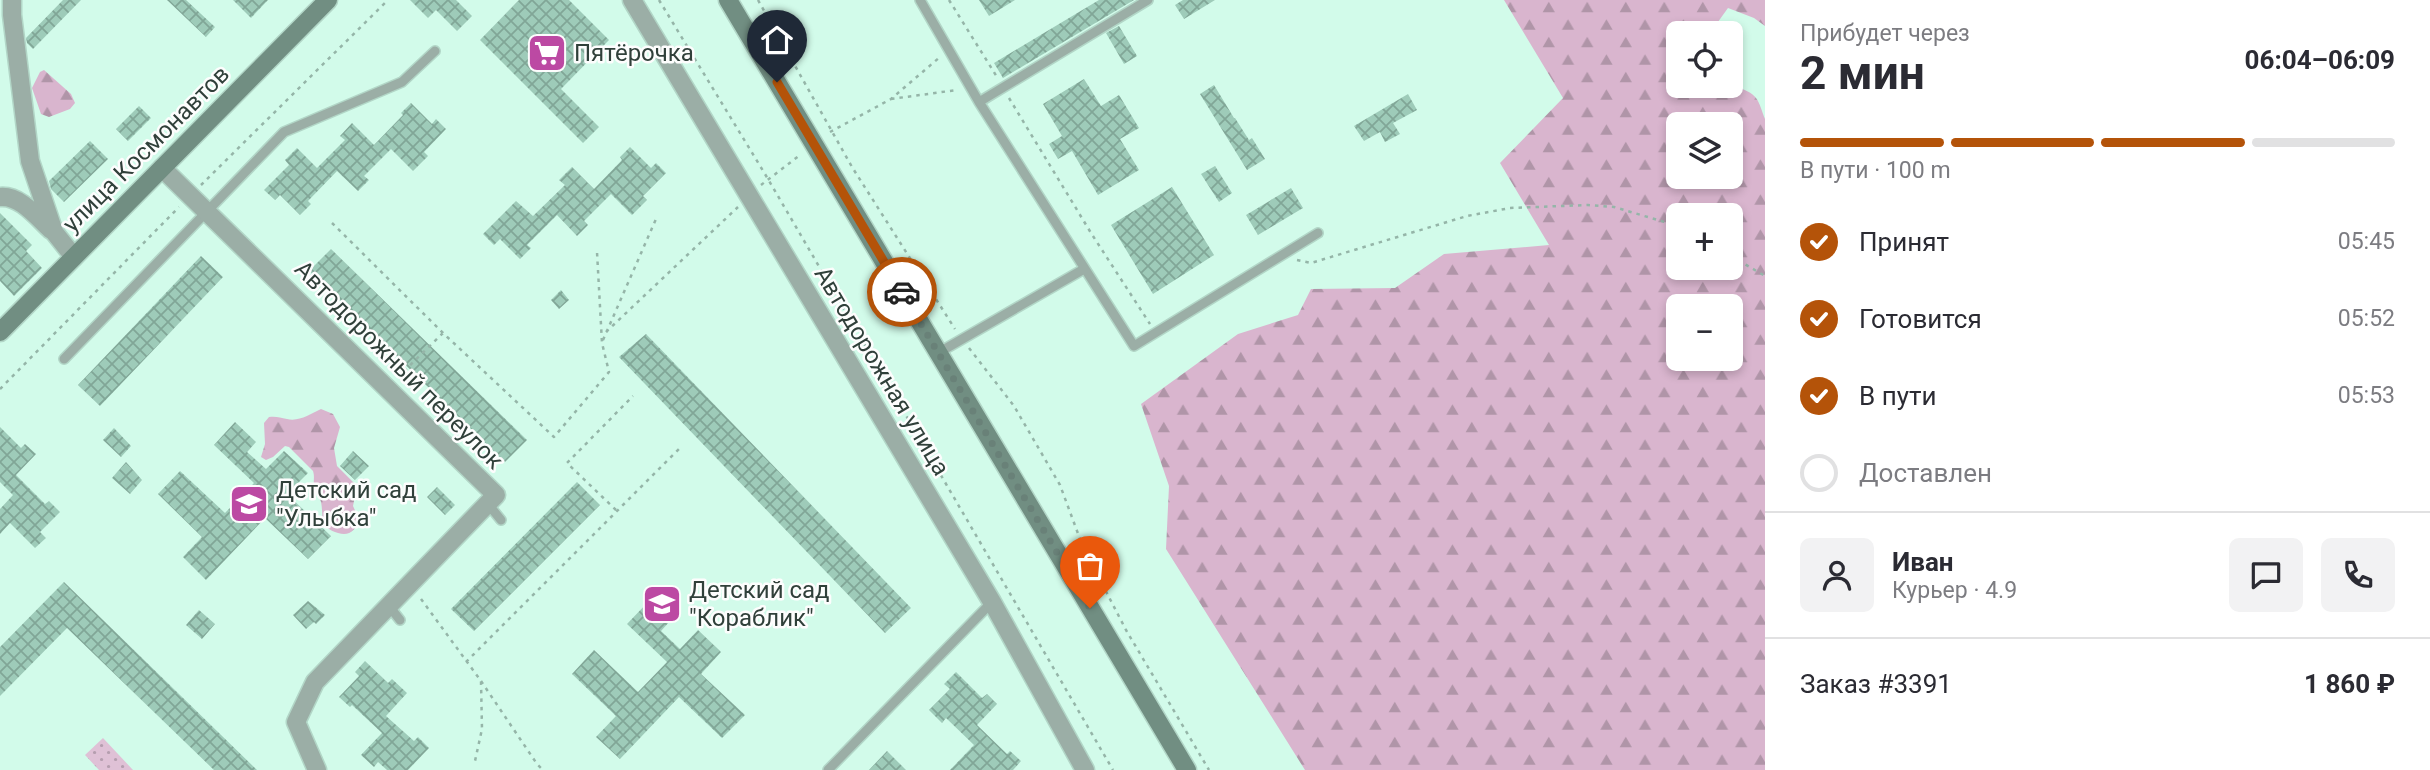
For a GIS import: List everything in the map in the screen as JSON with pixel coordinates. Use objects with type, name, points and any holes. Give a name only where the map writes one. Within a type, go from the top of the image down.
[{"type":"main road","name":"улица Космонавтов","points":[[0,332],[328,0]]},
{"type":"main road","points":[[728,0],[1187,770]]},
{"type":"street","points":[[12,0],[30,161],[54,232]]},
{"type":"street","name":"Автодорожная улица","points":[[632,0],[992,602],[1085,770]]},
{"type":"street","name":"Автодорожный переулок","points":[[162,168],[496,495],[394,613],[315,682],[296,722],[317,770]]},
{"type":"street","points":[[0,197],[8,197],[22,203],[54,232],[74,257]]},
{"type":"lane","points":[[920,0],[979,102],[1134,346],[1318,233]]},
{"type":"lane","points":[[979,102],[1148,0]]},
{"type":"lane","points":[[64,359],[284,132],[402,82],[435,51]]},
{"type":"lane","points":[[938,353],[1084,269]]},
{"type":"lane","points":[[488,504],[501,520]]},
{"type":"lane","points":[[828,770],[992,602]]},
{"type":"path","points":[[659,0],[768,179],[1113,770]]},
{"type":"path","points":[[758,0],[832,132],[962,339],[1014,406],[1060,485],[1089,559],[1126,630],[1209,770]]},
{"type":"path","points":[[949,0],[1091,233],[1155,332]]},
{"type":"path","points":[[606,332],[768,179],[832,132],[891,99],[949,49]]},
{"type":"path","points":[[891,99],[971,88]]},
{"type":"path","points":[[1279,257],[1311,263],[1466,216],[1510,208],[1588,205],[1614,207],[1666,222]]},
{"type":"path","points":[[602,343],[656,219]]},
{"type":"path","points":[[332,223],[554,437],[609,372],[602,343],[597,252]]},
{"type":"path","points":[[1743,263],[1765,276]]},
{"type":"path","points":[[387,388],[443,332]]},
{"type":"path","points":[[616,510],[568,463],[633,396]]},
{"type":"path","points":[[466,662],[682,446]]},
{"type":"path","points":[[421,599],[543,770]]},
{"type":"path","points":[[475,761],[482,729],[481,681]]},
{"type":"shaded area","points":[[103,738],[133,770],[99,770],[85,755]]},
{"type":"green space","points":[[1504,0],[1765,0],[1765,26],[1754,18],[1728,8],[1719,21],[1666,21],[1666,98],[1743,98],[1743,90],[1756,98],[1765,119],[1765,770],[1305,770],[1166,549],[1169,486],[1141,404],[1238,334],[1298,315],[1311,289],[1395,288],[1444,254],[1549,245],[1500,163],[1563,98]]},
{"type":"green space","points":[[44,70],[71,94],[75,103],[70,109],[49,117],[41,114],[32,88],[40,72]]},
{"type":"green space","points":[[321,409],[333,414],[340,427],[334,448],[337,466],[357,486],[353,506],[360,521],[346,534],[327,528],[322,516],[321,502],[314,487],[313,471],[289,447],[285,446],[266,460],[261,457],[265,444],[264,423],[269,417],[291,420]]},
{"type":"building","points":[[63,0],[81,0],[33,49],[26,38]]},
{"type":"building","points":[[167,0],[186,0],[215,27],[206,37]]},
{"type":"building","points":[[233,0],[268,0],[251,18]]},
{"type":"building","points":[[410,0],[456,0],[472,16],[457,31],[436,10],[428,18]]},
{"type":"building","points":[[519,0],[569,0],[609,40],[561,89],[599,127],[583,143],[480,40]]},
{"type":"building","points":[[979,0],[1015,0],[989,16]]},
{"type":"building","points":[[1099,0],[1134,0],[1003,78],[994,63]]},
{"type":"building","points":[[1183,0],[1215,0],[1184,19],[1175,5]]},
{"type":"building","points":[[1119,26],[1137,56],[1124,64],[1106,33]]},
{"type":"building","points":[[1084,79],[1101,106],[1119,95],[1139,128],[1120,139],[1139,170],[1098,195],[1072,151],[1058,159],[1049,144],[1062,136],[1043,104]]},
{"type":"building","points":[[1214,85],[1249,140],[1252,138],[1265,159],[1247,170],[1200,94]]},
{"type":"building","points":[[1408,94],[1417,110],[1393,123],[1400,134],[1385,142],[1380,132],[1364,141],[1354,126]]},
{"type":"building","points":[[411,103],[432,124],[436,119],[446,129],[424,152],[428,156],[413,171],[391,149],[364,176],[369,180],[358,191],[337,171],[308,201],[311,204],[300,215],[280,195],[275,200],[264,190],[289,165],[285,160],[297,148],[317,168],[345,140],[340,136],[352,123],[374,145]]},
{"type":"building","points":[[139,106],[151,118],[128,141],[116,129]]},
{"type":"building","points":[[90,141],[108,159],[64,202],[51,189],[49,181]]},
{"type":"building","points":[[630,147],[651,168],[656,163],[666,173],[643,196],[647,200],[632,215],[611,194],[584,221],[588,225],[577,236],[557,215],[527,245],[531,248],[520,259],[500,239],[494,245],[483,234],[516,201],[533,216],[565,185],[559,180],[572,167],[594,189],[622,160],[620,157]]},
{"type":"building","points":[[1215,166],[1232,193],[1219,202],[1201,174]]},
{"type":"building","points":[[1172,187],[1214,255],[1153,294],[1111,225]]},
{"type":"building","points":[[1291,188],[1303,208],[1258,235],[1246,215]]},
{"type":"building","points":[[0,213],[32,245],[26,251],[42,268],[14,296],[0,281]]},
{"type":"building","points":[[331,249],[527,440],[505,462],[309,271]]},
{"type":"building","points":[[201,256],[223,277],[100,406],[78,385]]},
{"type":"building","points":[[561,290],[569,300],[559,309],[551,300]]},
{"type":"building","points":[[646,334],[911,608],[885,633],[619,357]]},
{"type":"building","points":[[235,422],[256,442],[247,452],[266,469],[284,451],[308,473],[287,494],[331,536],[308,559],[265,518],[206,580],[183,557],[202,537],[158,494],[180,471],[225,513],[254,483],[214,445]]},
{"type":"building","points":[[0,427],[21,448],[25,444],[36,454],[16,475],[45,504],[49,501],[60,512],[40,532],[46,538],[35,548],[10,523],[0,534],[0,509],[13,495],[0,482]]},
{"type":"building","points":[[114,428],[131,446],[121,457],[103,440]]},
{"type":"building","points":[[353,451],[369,466],[355,480],[340,466]]},
{"type":"building","points":[[126,462],[142,480],[130,494],[112,478]]},
{"type":"building","points":[[577,482],[600,505],[474,631],[451,609]]},
{"type":"building","points":[[437,487],[455,505],[445,515],[427,497]]},
{"type":"building","points":[[64,582],[257,770],[214,770],[67,628],[0,696],[0,647]]},
{"type":"building","points":[[308,601],[325,615],[306,629],[293,615]]},
{"type":"building","points":[[649,601],[670,621],[661,631],[680,649],[698,630],[721,652],[701,674],[745,715],[722,738],[679,697],[620,759],[596,737],[616,716],[572,674],[594,650],[638,692],[667,662],[627,624]]},
{"type":"building","points":[[199,610],[215,624],[202,639],[186,625]]},
{"type":"building","points":[[365,661],[388,683],[392,679],[407,693],[386,716],[414,741],[418,737],[429,748],[408,770],[387,770],[378,762],[374,767],[361,755],[382,733],[352,705],[350,707],[339,697],[359,676],[355,672]]},
{"type":"building","points":[[956,672],[982,698],[987,694],[997,704],[977,725],[1007,754],[1010,751],[1021,761],[1013,770],[950,770],[974,745],[946,718],[942,723],[929,710],[950,689],[944,684]]},
{"type":"building","points":[[887,751],[906,770],[869,770]]},
{"type":"way so far","points":[[902,292],[1090,608]]},
{"type":"place","name":"Пятёрочка","points":[[547,53]]},
{"type":"place","name":"Детский сад \"Улыбка\"","points":[[249,504]]},
{"type":"place","name":"Детский сад \"Кораблик\"","points":[[662,604]]},
{"type":"route","points":[[777,82],[902,292]]}]
